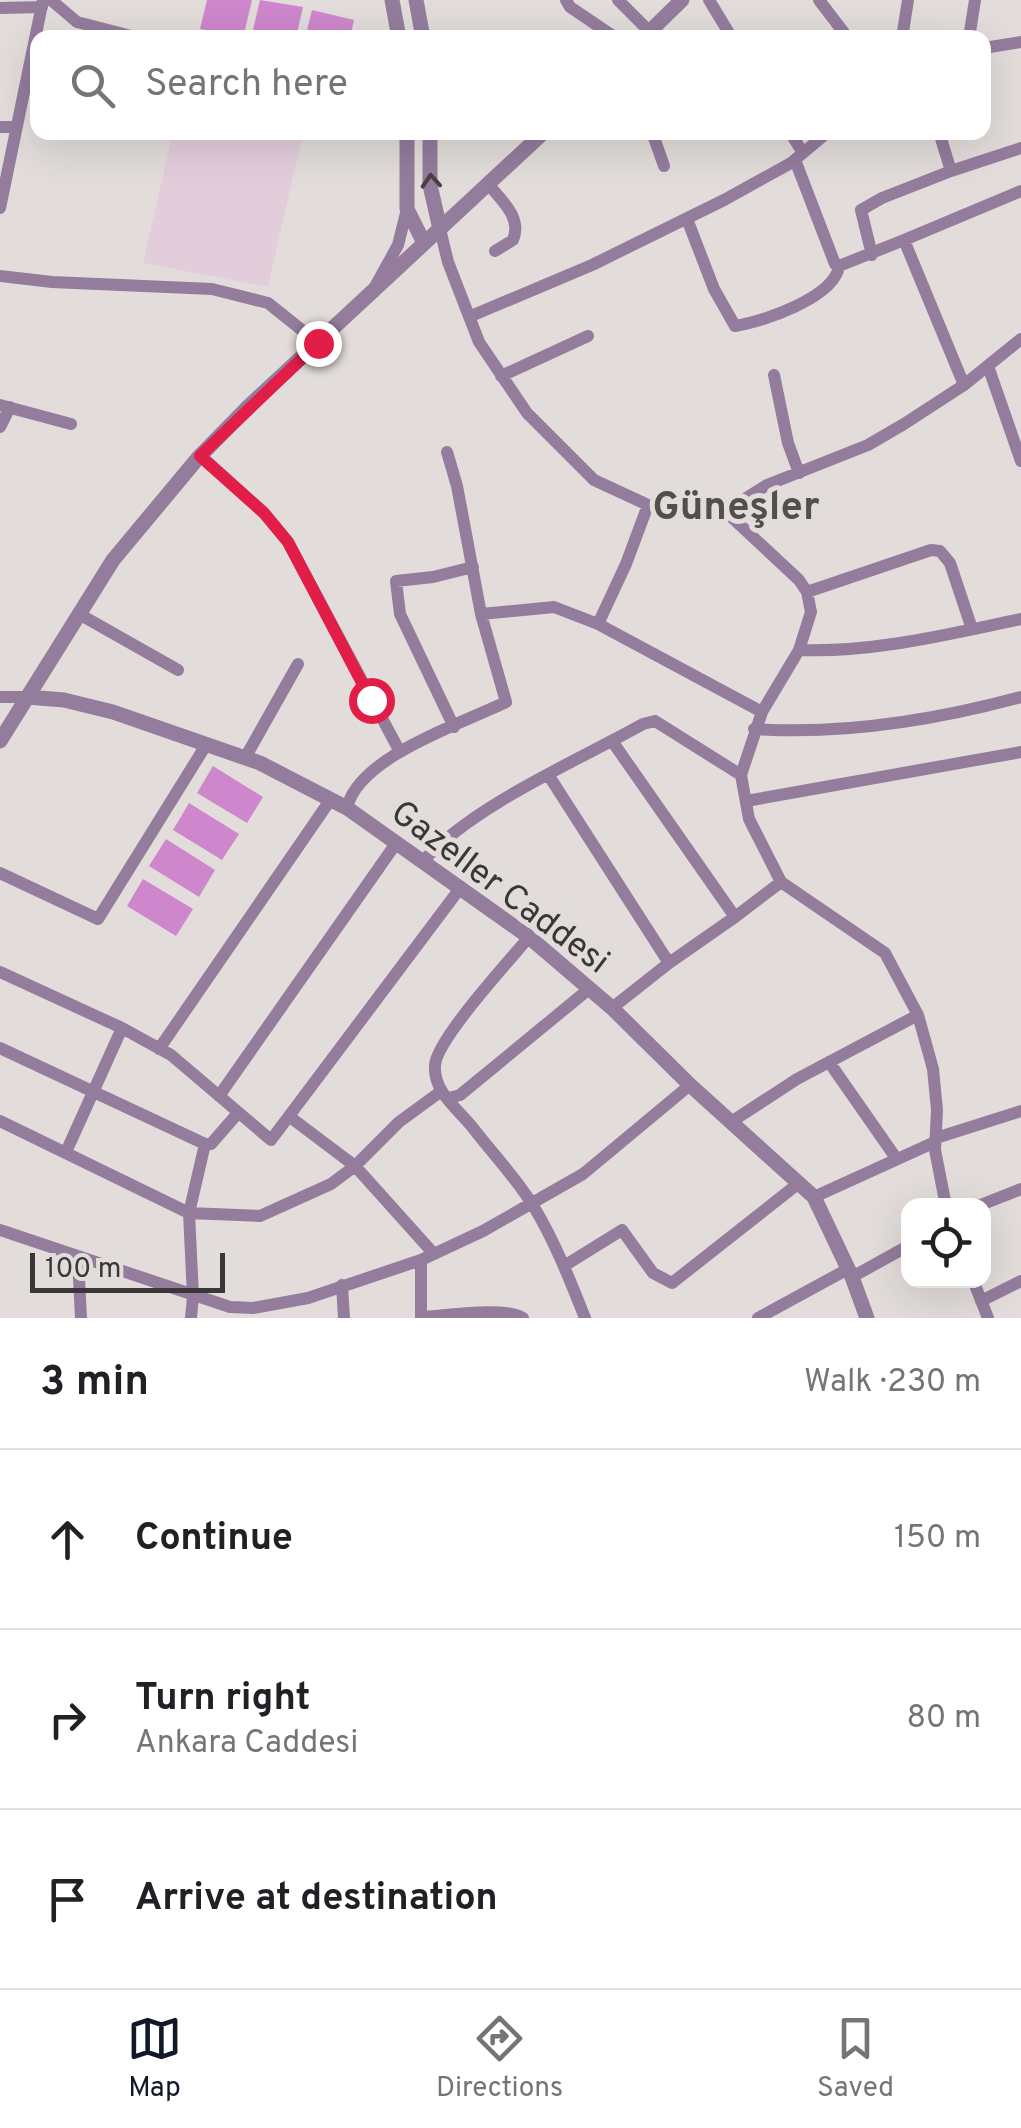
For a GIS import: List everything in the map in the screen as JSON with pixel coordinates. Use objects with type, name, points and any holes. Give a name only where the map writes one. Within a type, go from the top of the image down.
[{"type":"street","points":[[392,0],[398,30]]},
{"type":"street","points":[[416,0],[422,30]]},
{"type":"street","points":[[566,0],[570,7],[604,30]]},
{"type":"street","points":[[618,0],[643,30]]},
{"type":"street","points":[[650,30],[682,0]]},
{"type":"street","points":[[709,0],[727,30]]},
{"type":"street","points":[[820,0],[842,30]]},
{"type":"street","points":[[903,30],[908,0]]},
{"type":"street","points":[[971,30],[974,0]]},
{"type":"street","points":[[0,8],[45,2],[77,22],[108,30]]},
{"type":"street","points":[[39,30],[45,2]]},
{"type":"street","points":[[991,47],[1021,42]]},
{"type":"street","points":[[0,208],[30,69]]},
{"type":"street","points":[[0,127],[17,127]]},
{"type":"street","points":[[371,294],[398,245],[407,209],[407,140]]},
{"type":"street","points":[[430,140],[430,185],[448,262],[479,342],[527,413],[594,480],[648,505],[691,512],[725,511],[767,485],[868,444],[964,385],[1021,339]]},
{"type":"street","points":[[1,737],[114,560],[200,456],[536,140]]},
{"type":"street","points":[[655,140],[664,166]]},
{"type":"street","points":[[793,140],[835,264],[839,266]]},
{"type":"street","points":[[470,316],[592,265],[687,219],[799,156],[818,140]]},
{"type":"street","points":[[942,140],[952,171]]},
{"type":"street","points":[[872,255],[861,210],[882,198],[1021,148]]},
{"type":"street","points":[[489,185],[515,218],[516,227],[513,240],[496,251]]},
{"type":"street","points":[[839,266],[1021,192]]},
{"type":"street","points":[[407,209],[424,244],[448,262]]},
{"type":"street","points":[[687,219],[714,289],[735,326],[755,323],[826,290],[838,277],[839,266]]},
{"type":"street","points":[[904,240],[964,385]]},
{"type":"street","points":[[0,276],[212,289],[268,303],[318,343]]},
{"type":"street","points":[[501,376],[588,336]]},
{"type":"street","points":[[988,366],[1021,461]]},
{"type":"street","points":[[774,375],[799,473]]},
{"type":"street","points":[[0,426],[5,406],[71,424]]},
{"type":"street","points":[[347,808],[350,794],[375,766],[506,702],[480,614],[447,452]]},
{"type":"street","points":[[200,456],[264,513],[288,542],[400,752]]},
{"type":"street","points":[[598,624],[648,505]]},
{"type":"street","points":[[725,511],[808,592],[811,612],[799,650],[754,729],[740,775],[750,820],[781,882],[886,953],[918,1015],[933,1070],[936,1140],[945,1198]]},
{"type":"street","points":[[808,592],[940,550],[950,563],[972,629]]},
{"type":"street","points":[[454,727],[400,614],[396,581],[473,567]]},
{"type":"street","points":[[480,614],[554,607],[598,624],[762,712]]},
{"type":"street","points":[[79,614],[178,670]]},
{"type":"street","points":[[799,650],[830,652],[1021,619]]},
{"type":"street","points":[[245,758],[298,664]]},
{"type":"street","points":[[754,729],[806,730],[880,724],[971,710],[1021,696]]},
{"type":"street","points":[[0,697],[28,698]]},
{"type":"street","name":"Gazeller Caddesi","points":[[28,698],[64,700],[113,712],[245,758],[347,808],[530,936],[814,1196],[867,1318]]},
{"type":"street","points":[[424,860],[455,832],[612,741],[655,721],[740,775]]},
{"type":"street","points":[[612,741],[735,917]]},
{"type":"street","points":[[0,873],[98,919],[206,745]]},
{"type":"street","points":[[746,801],[1021,752]]},
{"type":"street","points":[[549,776],[668,963]]},
{"type":"street","points":[[159,1048],[331,799]]},
{"type":"street","points":[[219,1096],[397,842]]},
{"type":"street","points":[[612,1008],[781,882]]},
{"type":"street","points":[[0,972],[159,1048],[271,1140],[461,887]]},
{"type":"street","points":[[530,936],[439,1051],[435,1066],[444,1095],[533,1205],[586,1318]]},
{"type":"street","points":[[0,1121],[189,1213],[260,1216],[331,1184],[399,1122],[444,1095],[460,1095],[589,989]]},
{"type":"street","points":[[731,1122],[829,1062],[918,1015]]},
{"type":"street","points":[[66,1152],[122,1028]]},
{"type":"street","points":[[0,1048],[205,1144],[211,1144],[238,1112]]},
{"type":"street","points":[[829,1062],[896,1158]]},
{"type":"street","points":[[0,1230],[238,1313],[308,1298],[428,1257],[533,1205],[583,1174],[690,1085]]},
{"type":"street","points":[[814,1196],[936,1140],[1021,1110]]},
{"type":"street","points":[[290,1117],[355,1166],[428,1257],[420,1318],[501,1313],[524,1318]]},
{"type":"street","points":[[190,1318],[193,1296],[189,1213],[205,1144]]},
{"type":"street","points":[[564,1266],[622,1230],[654,1273],[672,1283],[798,1183]]},
{"type":"street","points":[[991,1201],[1021,1189]]},
{"type":"street","points":[[758,1318],[901,1249]]},
{"type":"street","points":[[78,1258],[81,1318]]},
{"type":"street","points":[[981,1301],[1021,1281]]},
{"type":"street","points":[[342,1285],[344,1318]]},
{"type":"street","points":[[976,1288],[988,1318]]},
{"type":"shaded area","points":[[171,140],[301,140],[268,287],[143,263]]},
{"type":"building","points":[[207,0],[252,0],[245,30],[200,29]]},
{"type":"building","points":[[260,0],[303,7],[298,30],[253,30]]},
{"type":"building","points":[[312,10],[354,20],[352,30],[307,30]]},
{"type":"building","points":[[213,766],[263,797],[247,823],[197,793]]},
{"type":"building","points":[[189,803],[239,834],[222,860],[173,830]]},
{"type":"building","points":[[166,839],[215,870],[199,897],[149,866]]},
{"type":"building","points":[[143,879],[193,909],[176,936],[127,906]]},
{"type":"district","name":"Güneşler","points":[[736,505]]},
{"type":"route","points":[[318,343],[200,456],[264,513],[288,542],[371,700]]}]
